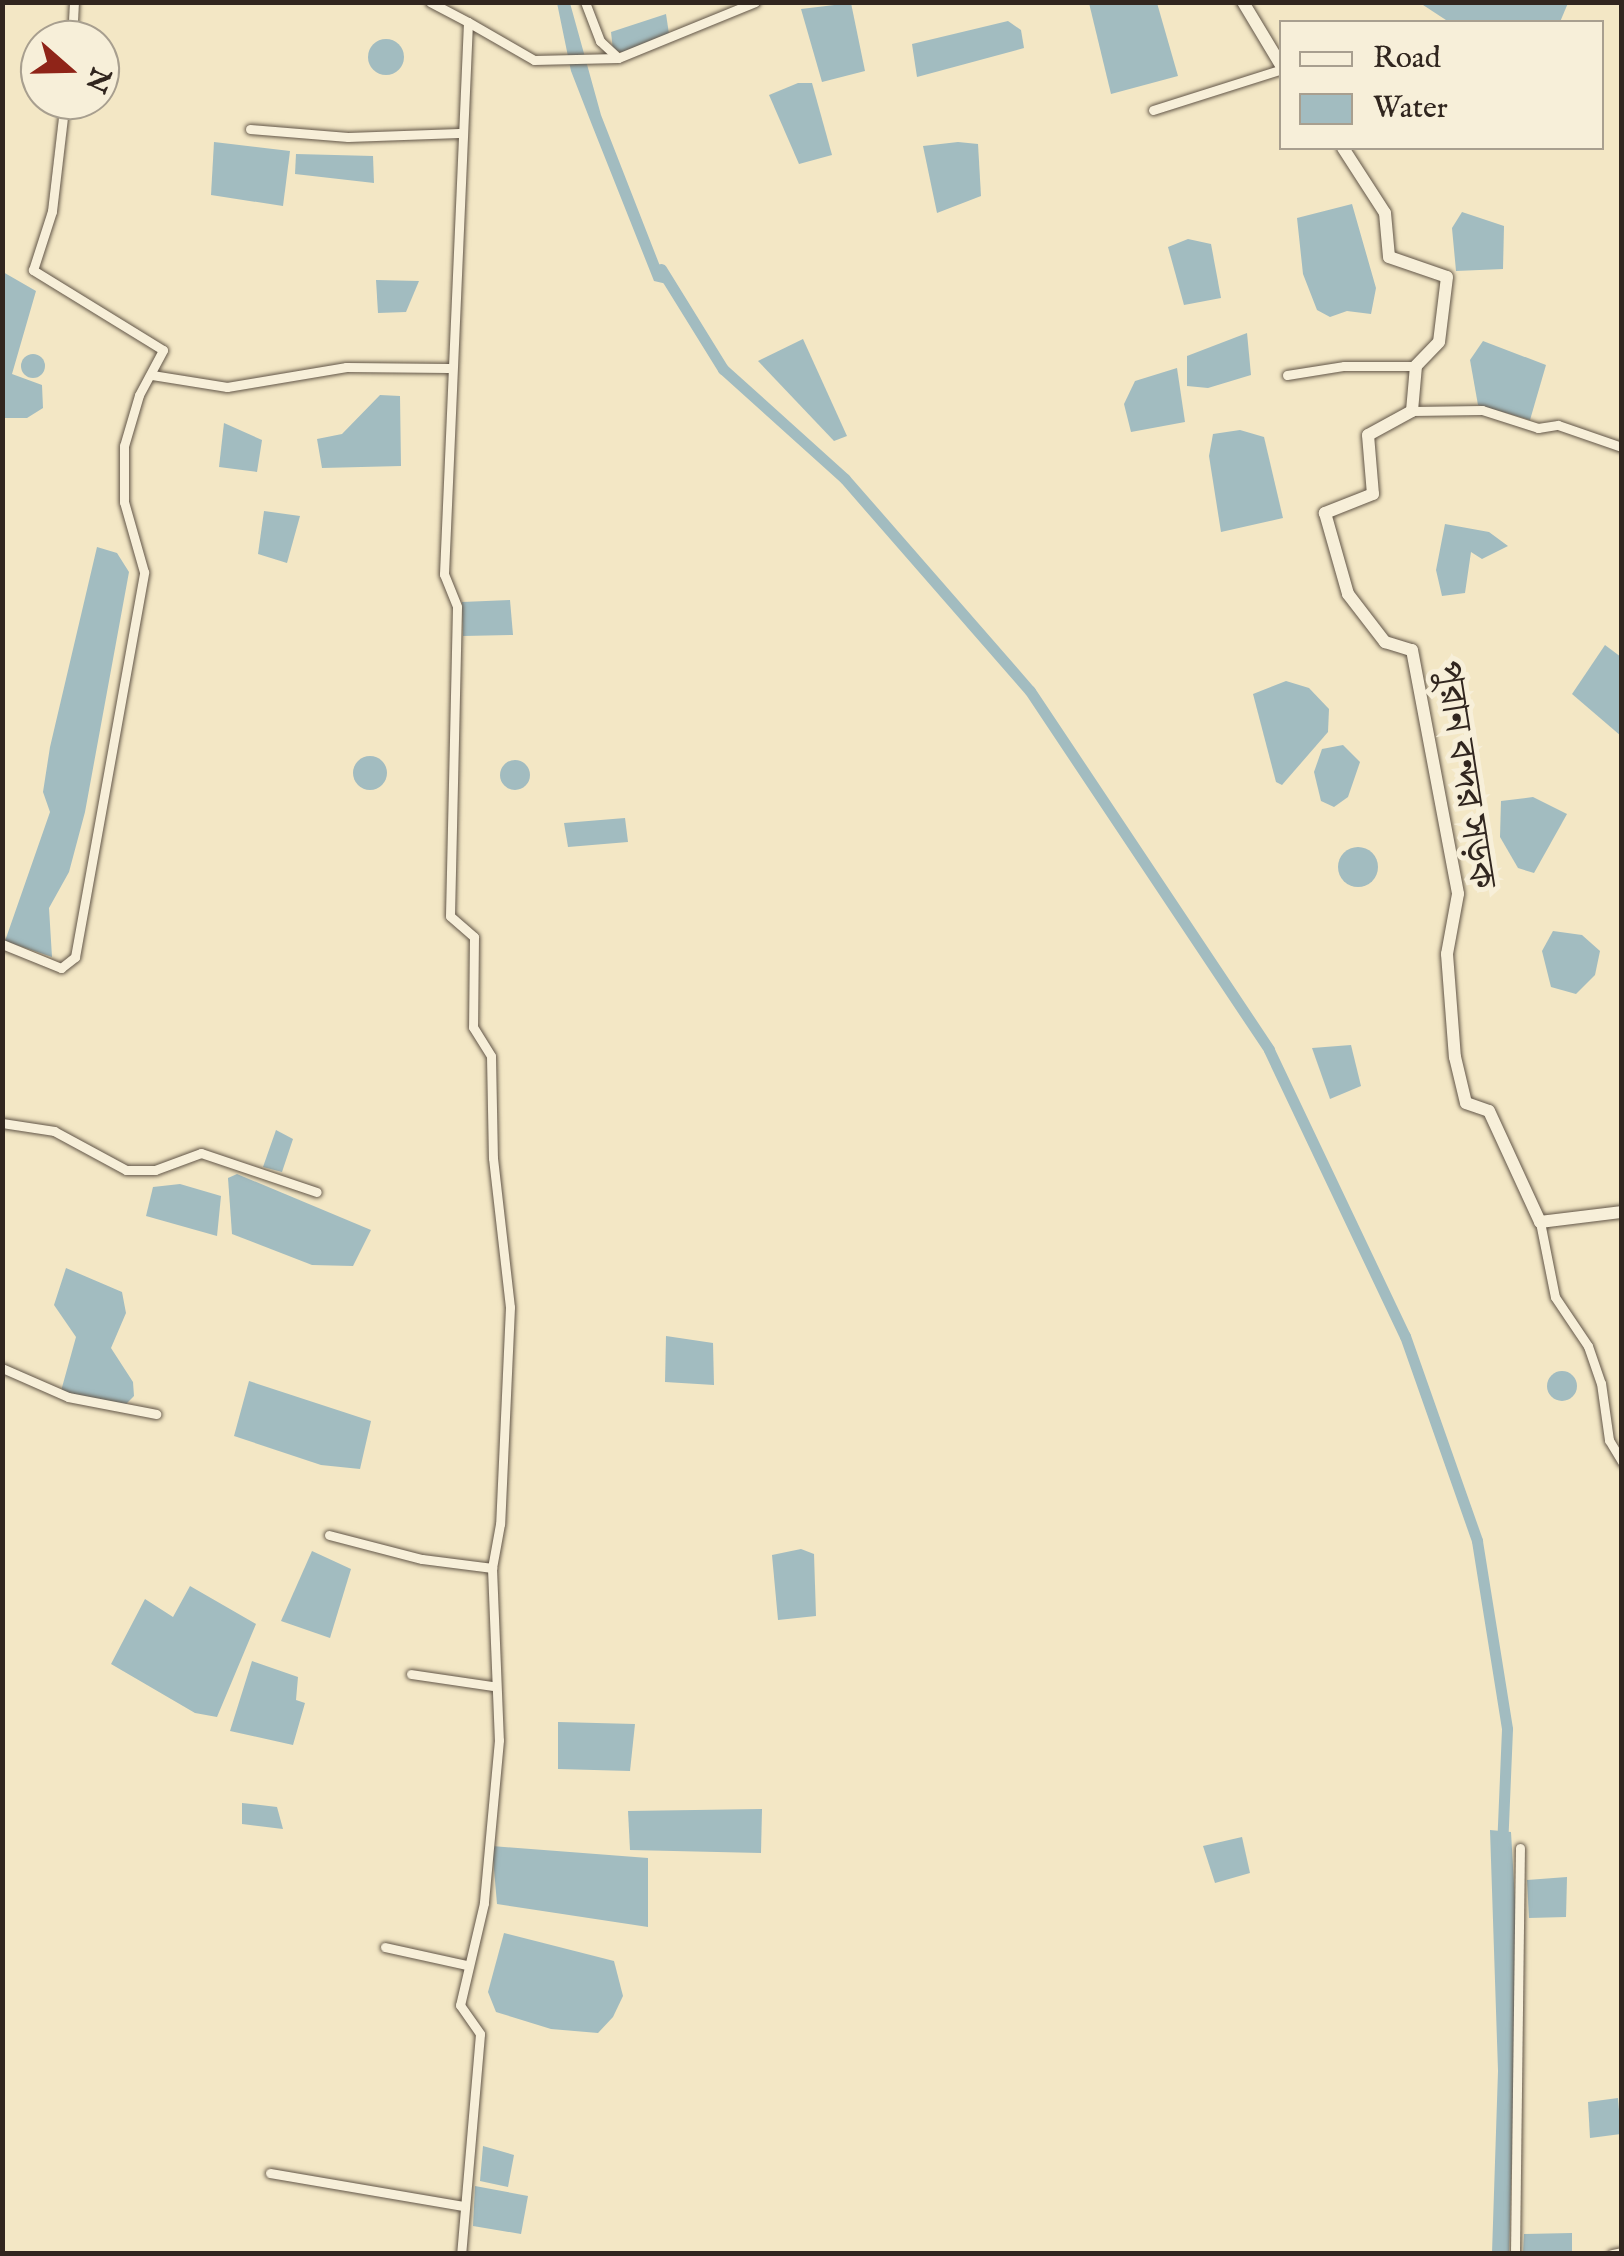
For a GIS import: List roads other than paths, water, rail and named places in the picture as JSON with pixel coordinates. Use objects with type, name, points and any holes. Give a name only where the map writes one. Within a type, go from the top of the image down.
[{"type":"street","points":[[430,2],[530,59],[567,60],[618,58],[756,2]]},
{"type":"street","points":[[586,2],[600,41],[618,58]]},
{"type":"street","points":[[1244,2],[1279,63]]},
{"type":"street","points":[[461,2254],[480,2034],[462,2016],[466,1966],[484,1903],[500,1740],[492,1686],[492,1568],[500,1524],[510,1307],[493,1158],[491,1056],[473,1027],[474,937],[450,916],[457,607],[444,574],[458,133],[468,22]]},
{"type":"street","points":[[1153,110],[1279,69]]},
{"type":"street","points":[[2,944],[61,968],[75,957],[144,572],[124,502],[124,446],[162,346],[33,270],[52,211],[63,120]]},
{"type":"street","points":[[250,130],[348,137],[458,133]]},
{"type":"street","points":[[1344,150],[1385,213],[1389,257],[1448,277],[1439,342],[1416,366],[1412,411],[1482,410],[1538,428],[1558,425],[1622,448]]},
{"type":"street","points":[[1287,375],[1344,366],[1416,366]]},
{"type":"street","points":[[152,374],[227,387],[346,368],[449,368]]},
{"type":"street","name":"পুরান বন্দর সড়ক","points":[[1412,411],[1368,435],[1373,494],[1325,516],[1348,594],[1385,642],[1412,650],[1458,894],[1447,954],[1455,1058],[1466,1103],[1489,1110],[1540,1222]]},
{"type":"street","points":[[2,1123],[54,1131],[126,1170],[155,1170],[201,1153],[317,1192]]},
{"type":"street","points":[[1622,1212],[1540,1222],[1555,1297],[1588,1346],[1601,1383],[1609,1440],[1622,1462]]},
{"type":"street","points":[[2,1368],[68,1397],[156,1414]]},
{"type":"street","points":[[329,1535],[422,1560],[492,1568]]},
{"type":"street","points":[[412,1674],[492,1686]]},
{"type":"street","points":[[1515,2254],[1520,1848]]},
{"type":"street","points":[[385,1947],[466,1966]]},
{"type":"street","points":[[270,2173],[463,2206]]},
{"type":"street","points":[[1612,2254],[1622,2252]]},
{"type":"water","points":[[1420,2],[1568,3],[1561,20],[1446,20]]},
{"type":"water","points":[[557,3],[570,3],[601,115],[667,284],[654,281],[592,125],[571,71]]},
{"type":"water","points":[[851,3],[865,71],[822,82],[801,9]]},
{"type":"water","points":[[1089,3],[1157,3],[1178,76],[1111,94]]},
{"type":"water","points":[[666,14],[669,34],[632,55],[613,50],[611,32]]},
{"type":"water","points":[[1008,21],[1021,30],[1024,48],[917,77],[912,44]]},
{"type":"water","points":[[386,39],[398,45],[404,57],[398,69],[386,75],[374,69],[368,57],[374,45]]},
{"type":"water","points":[[798,83],[812,83],[832,155],[799,164],[769,95]]},
{"type":"water","points":[[214,142],[290,151],[283,206],[211,195]]},
{"type":"water","points":[[978,144],[981,196],[937,213],[923,146]]},
{"type":"water","points":[[296,154],[373,156],[374,183],[295,174]]},
{"type":"water","points":[[1352,204],[1376,288],[1371,314],[1347,311],[1330,317],[1317,310],[1303,274],[1297,218]]},
{"type":"water","points":[[1462,212],[1504,226],[1503,269],[1456,271],[1452,228]]},
{"type":"water","points":[[1188,239],[1211,244],[1221,298],[1184,305],[1168,247]]},
{"type":"water","points":[[3,272],[36,291],[12,374],[42,385],[43,408],[27,418],[3,418]]},
{"type":"water","points":[[376,280],[419,281],[406,312],[378,313]]},
{"type":"water","points":[[1247,333],[1251,375],[1208,388],[1187,386],[1187,356]]},
{"type":"water","points":[[803,339],[847,436],[834,441],[758,361]]},
{"type":"water","points":[[1483,341],[1546,365],[1530,420],[1478,405],[1470,360]]},
{"type":"water","points":[[33,354],[42,357],[42,375],[33,378],[24,375],[21,366],[24,357]]},
{"type":"water","points":[[1177,368],[1185,422],[1131,432],[1124,404],[1135,381]]},
{"type":"water","points":[[380,395],[400,396],[401,466],[322,468],[317,439],[342,434]]},
{"type":"water","points":[[224,423],[262,440],[257,472],[219,467]]},
{"type":"water","points":[[1240,430],[1264,437],[1283,518],[1221,532],[1209,456],[1213,434]]},
{"type":"water","points":[[264,511],[300,516],[287,563],[258,554]]},
{"type":"water","points":[[1445,524],[1489,532],[1508,546],[1482,559],[1471,552],[1465,593],[1442,596],[1436,570]]},
{"type":"water","points":[[97,547],[117,553],[129,572],[85,812],[69,872],[49,908],[52,957],[5,941],[50,812],[43,792],[50,747]]},
{"type":"water","points":[[510,600],[513,635],[463,636],[462,602]]},
{"type":"water","points":[[1605,645],[1621,657],[1621,736],[1572,694]]},
{"type":"water","points":[[1286,681],[1309,688],[1329,709],[1328,732],[1282,785],[1276,782],[1253,694]]},
{"type":"water","points":[[1343,745],[1360,762],[1348,797],[1334,807],[1321,801],[1314,772],[1322,749]]},
{"type":"water","points":[[370,756],[382,761],[387,773],[382,785],[370,790],[358,785],[353,773],[358,761]]},
{"type":"water","points":[[515,760],[526,764],[530,775],[526,786],[515,790],[504,786],[500,775],[504,764]]},
{"type":"water","points":[[1533,797],[1567,814],[1534,873],[1518,868],[1500,837],[1501,801]]},
{"type":"water","points":[[625,818],[628,842],[568,847],[564,823]]},
{"type":"water","points":[[1358,847],[1372,853],[1378,867],[1372,881],[1358,887],[1344,881],[1338,867],[1344,853]]},
{"type":"water","points":[[1553,931],[1582,935],[1600,951],[1595,975],[1576,994],[1551,987],[1542,951]]},
{"type":"water","points":[[1351,1045],[1361,1086],[1330,1099],[1312,1048]]},
{"type":"water","points":[[276,1130],[293,1139],[282,1172],[263,1167]]},
{"type":"water","points":[[237,1174],[371,1230],[353,1266],[312,1265],[232,1234],[228,1178]]},
{"type":"water","points":[[180,1184],[221,1196],[217,1236],[146,1216],[153,1187]]},
{"type":"water","points":[[66,1268],[122,1292],[126,1313],[111,1348],[133,1382],[134,1396],[123,1407],[61,1391],[76,1337],[54,1305]]},
{"type":"water","points":[[666,1336],[713,1343],[714,1385],[665,1382]]},
{"type":"water","points":[[1562,1371],[1573,1375],[1577,1386],[1573,1397],[1562,1401],[1551,1397],[1547,1386],[1551,1375]]},
{"type":"water","points":[[249,1381],[371,1421],[360,1469],[321,1465],[234,1436]]},
{"type":"water","points":[[801,1549],[814,1554],[816,1616],[778,1620],[772,1555]]},
{"type":"water","points":[[312,1551],[351,1569],[330,1638],[281,1621]]},
{"type":"water","points":[[190,1586],[256,1624],[217,1717],[195,1713],[111,1664],[145,1599],[173,1617]]},
{"type":"water","points":[[252,1661],[298,1677],[296,1700],[305,1703],[293,1745],[230,1731]]},
{"type":"water","points":[[558,1722],[635,1724],[630,1771],[558,1769]]},
{"type":"water","points":[[242,1803],[277,1807],[283,1829],[242,1824]]},
{"type":"water","points":[[762,1809],[761,1853],[630,1850],[628,1811]]},
{"type":"water","points":[[1490,1830],[1511,1832],[1518,1952],[1509,2254],[1492,2253],[1498,2071]]},
{"type":"water","points":[[1242,1837],[1250,1873],[1215,1883],[1203,1846]]},
{"type":"water","points":[[492,1846],[648,1858],[648,1927],[497,1904]]},
{"type":"water","points":[[1567,1877],[1566,1917],[1529,1918],[1527,1880]]},
{"type":"water","points":[[504,1933],[614,1961],[623,1996],[613,2017],[598,2033],[551,2029],[496,2012],[488,1992]]},
{"type":"water","points":[[1618,2098],[1621,2134],[1590,2138],[1588,2102]]},
{"type":"water","points":[[483,2146],[514,2155],[508,2187],[480,2181]]},
{"type":"water","points":[[475,2186],[528,2196],[521,2234],[473,2226]]},
{"type":"water","points":[[1572,2233],[1572,2253],[1523,2253],[1524,2234]]},
{"type":"waterway","points":[[661,269],[723,369],[845,479],[1030,691],[1269,1050],[1405,1336],[1477,1541],[1507,1729],[1502,1847]]}]
